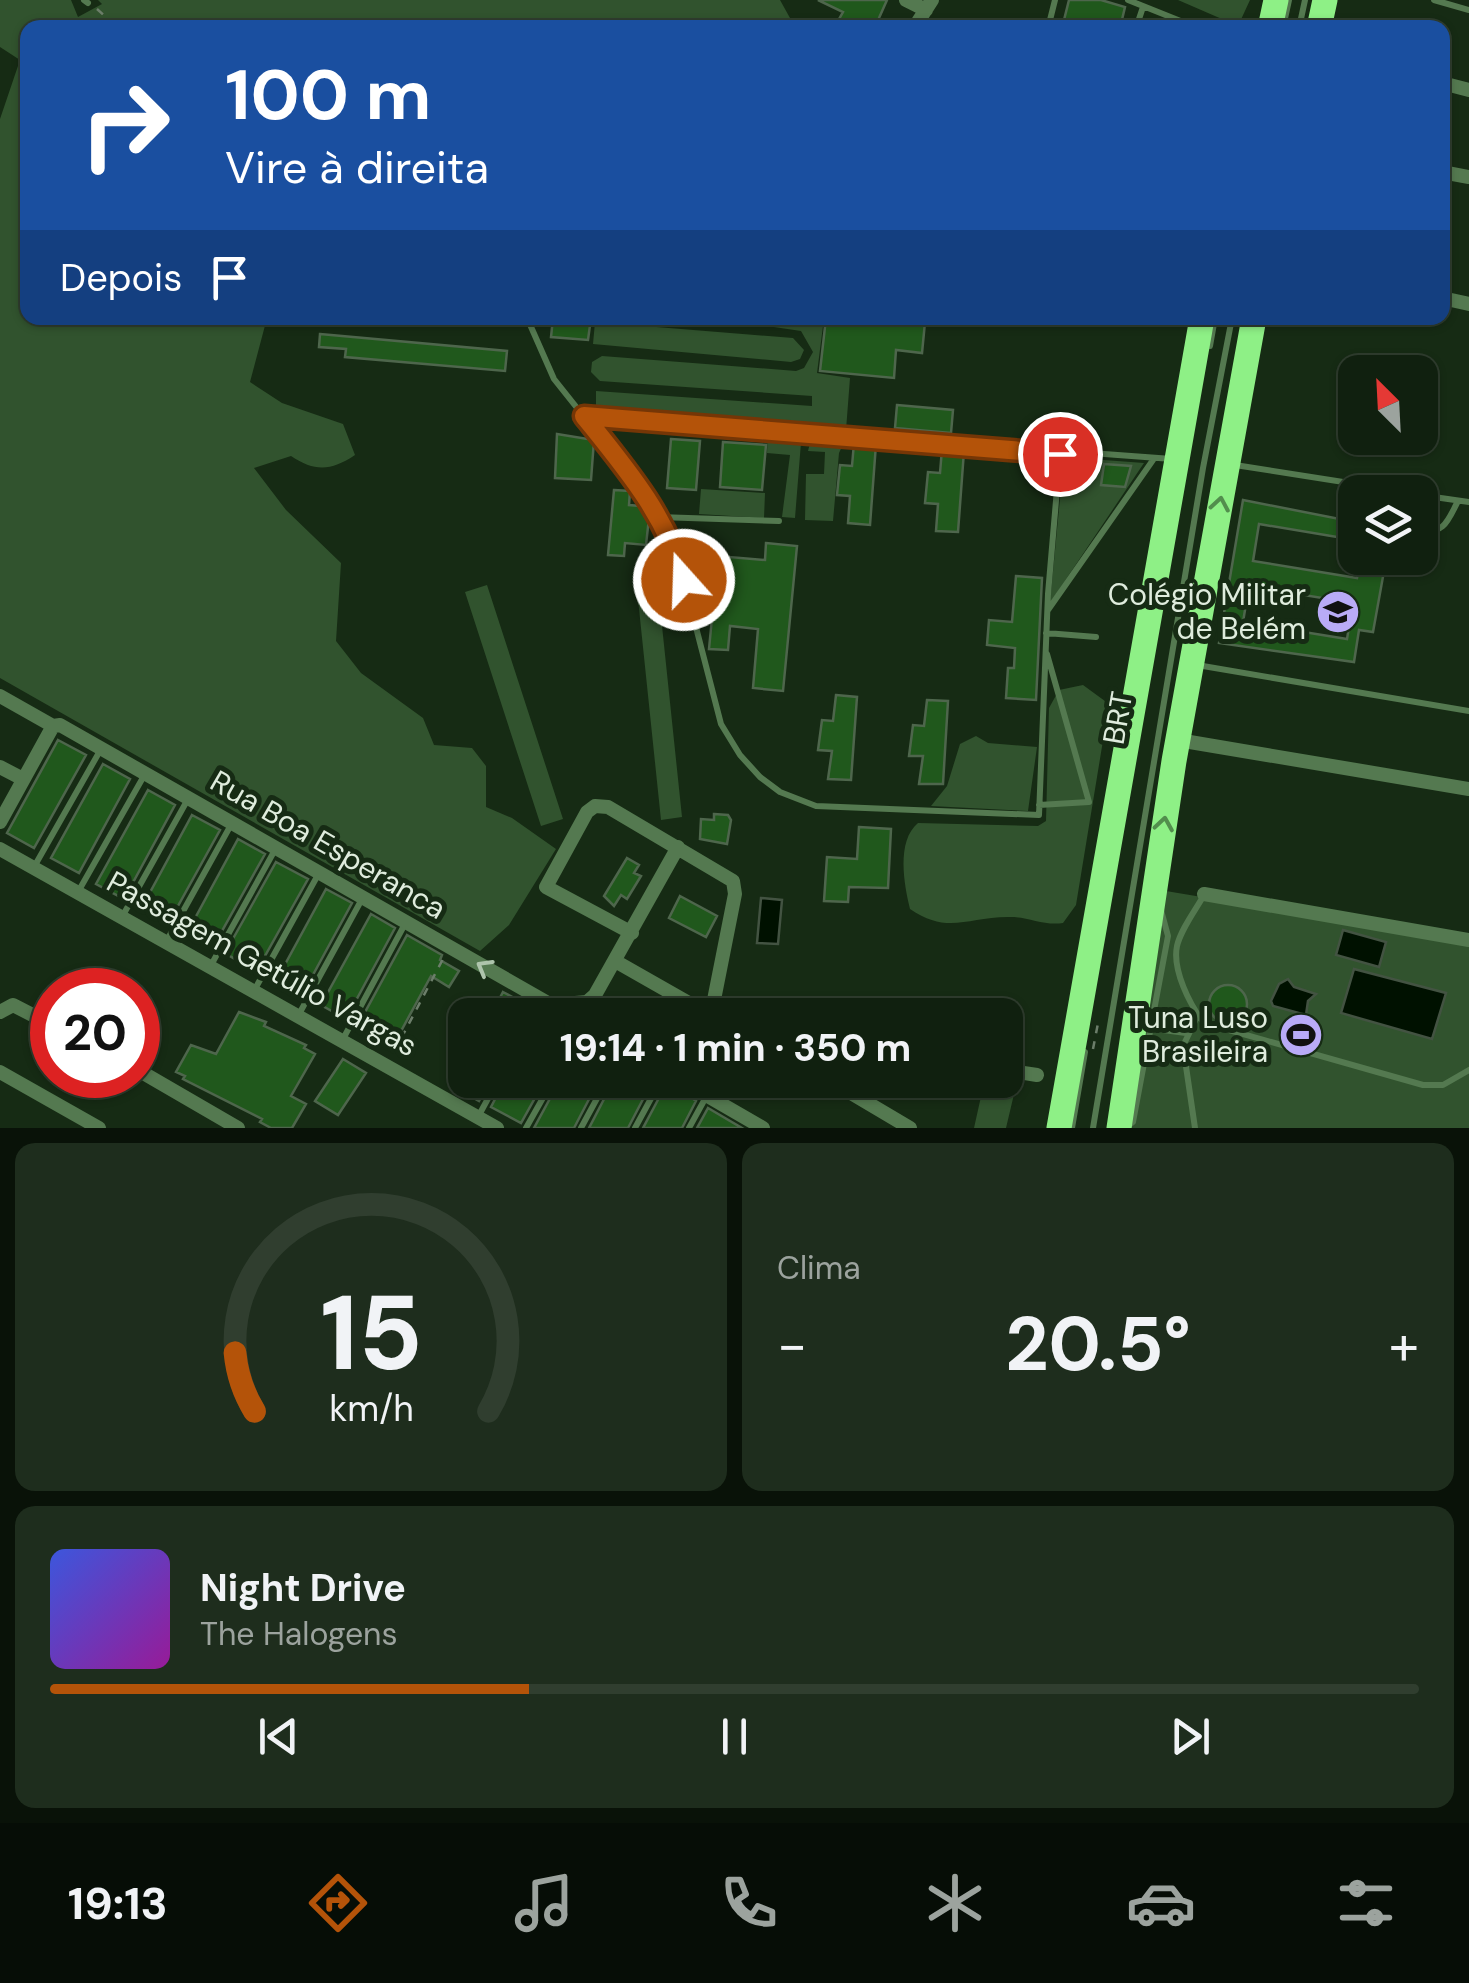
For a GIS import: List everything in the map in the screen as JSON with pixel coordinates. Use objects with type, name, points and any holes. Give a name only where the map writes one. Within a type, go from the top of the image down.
[{"type":"highway","points":[[1059,1128],[1164,459],[1200,325]]},
{"type":"highway","points":[[1122,1128],[1178,740],[1253,325]]},
{"type":"street","points":[[906,0],[929,5]]},
{"type":"street","name":"Rua Boa Esperanca","points":[[0,696],[102,748],[540,998]]},
{"type":"street","points":[[0,822],[57,725]]},
{"type":"street","points":[[1178,740],[1469,789]]},
{"type":"street","points":[[0,766],[23,779]]},
{"type":"street","points":[[632,933],[546,887],[590,808],[604,806],[726,875],[734,885],[714,998]]},
{"type":"street","points":[[593,998],[678,848]]},
{"type":"street","name":"Passagem Getúlio Vargas","points":[[0,849],[496,1128]]},
{"type":"street","points":[[1204,894],[1469,940]]},
{"type":"street","points":[[616,960],[682,998]]},
{"type":"street","points":[[0,1012],[13,1005],[30,1013]]},
{"type":"street","points":[[0,1072],[99,1128]]},
{"type":"street","points":[[1023,1073],[1038,1075]]},
{"type":"street","points":[[160,1083],[238,1128]]},
{"type":"street","points":[[709,1098],[745,1124],[763,1128]]},
{"type":"street","points":[[866,1098],[910,1128]]},
{"type":"lane","points":[[1128,0],[1177,20]]},
{"type":"lane","points":[[1434,0],[1469,10]]},
{"type":"lane","points":[[1139,20],[1143,7]]},
{"type":"lane","points":[[531,325],[554,379],[658,517],[676,550],[721,724],[740,756],[760,777],[780,792],[816,806],[1039,816],[1047,612],[1060,454]]},
{"type":"lane","points":[[1208,354],[1214,325]]},
{"type":"lane","points":[[1092,1128],[1202,468],[1231,325]]},
{"type":"lane","points":[[584,416],[1164,459]]},
{"type":"lane","name":"BRT","points":[[1118,851],[1194,427]]},
{"type":"lane","points":[[1047,612],[1164,459]]},
{"type":"lane","points":[[1227,464],[1338,482]]},
{"type":"lane","points":[[1438,497],[1469,502]]},
{"type":"lane","points":[[1438,531],[1458,501]]},
{"type":"lane","points":[[658,517],[779,521]]},
{"type":"lane","points":[[1046,634],[1096,637]]},
{"type":"lane","points":[[1039,806],[1089,802],[1046,648]]},
{"type":"lane","points":[[1191,664],[1469,712]]},
{"type":"lane","points":[[34,867],[102,748]]},
{"type":"lane","points":[[78,892],[146,773]]},
{"type":"lane","points":[[122,917],[189,798]]},
{"type":"lane","points":[[166,942],[233,822]]},
{"type":"lane","points":[[210,967],[276,847]]},
{"type":"lane","points":[[254,992],[320,872]]},
{"type":"lane","points":[[1122,1128],[1133,1122],[1168,936],[1154,890]]},
{"type":"lane","points":[[1204,894],[1177,946],[1177,962],[1204,1023],[1422,1086],[1442,1086],[1469,1070]]},
{"type":"lane","points":[[298,1017],[364,896]]},
{"type":"lane","points":[[342,1042],[407,921]]},
{"type":"lane","points":[[1168,936],[1184,931]]},
{"type":"lane","points":[[1195,1128],[1182,1046],[1198,1015]]},
{"type":"lane","points":[[1148,1028],[1186,1032]]},
{"type":"lane","points":[[1072,1128],[1087,1040]]},
{"type":"lane","points":[[478,1117],[488,1098]]},
{"type":"lane","points":[[526,1128],[543,1098]]},
{"type":"lane","points":[[581,1128],[597,1098]]},
{"type":"lane","points":[[635,1128],[651,1098]]},
{"type":"lane","points":[[689,1128],[705,1098]]},
{"type":"path","points":[[86,2],[108,20]]},
{"type":"path","points":[[386,1066],[450,946]]},
{"type":"green space","points":[[0,0],[71,0],[78,17],[102,4],[98,0],[780,0],[791,20],[20,20],[20,60],[0,47]]},
{"type":"green space","points":[[1178,0],[1250,0],[1241,20],[1224,20]]},
{"type":"green space","points":[[20,60],[20,325],[265,325],[250,382],[282,403],[343,424],[355,455],[346,460],[331,467],[315,467],[291,456],[254,468],[286,510],[341,563],[336,641],[361,673],[423,718],[434,745],[472,748],[486,766],[486,807],[512,818],[556,849],[509,925],[480,951],[0,678],[0,119]]},
{"type":"green space","points":[[595,325],[632,325],[793,338],[804,350],[800,359],[791,362],[593,344]]},
{"type":"green space","points":[[760,325],[823,325],[817,373],[850,378],[846,430],[612,412],[596,406],[596,391],[812,406],[812,396],[600,381],[591,372],[592,362],[602,356],[796,371],[804,368],[813,352],[801,331]]},
{"type":"green space","points":[[802,430],[795,518],[782,517],[790,455],[767,453],[768,431]]},
{"type":"green space","points":[[811,439],[845,440],[839,453],[833,521],[805,520],[806,474],[824,474],[825,452],[808,451]]},
{"type":"green space","points":[[1064,457],[1144,463],[1050,603]]},
{"type":"green space","points":[[701,489],[765,493],[764,518],[699,514]]},
{"type":"green space","points":[[657,578],[682,817],[661,820],[636,580]]},
{"type":"green space","points":[[487,585],[563,819],[541,826],[465,592]]},
{"type":"green space","points":[[1083,685],[1109,704],[1076,905],[1063,923],[1008,917],[947,923],[910,909],[904,852],[918,823],[1038,826],[1046,821],[1049,708],[1059,690]]},
{"type":"green space","points":[[976,736],[988,743],[1037,747],[1028,811],[931,806],[947,786],[960,744]]},
{"type":"green space","name":"Tuna Luso Brasileira","points":[[1160,890],[1469,942],[1469,1128],[1119,1128]]},
{"type":"green space","points":[[981,1098],[1013,1098],[1006,1128],[974,1128]]},
{"type":"shaded area","points":[[761,898],[782,900],[778,944],[757,943]]},
{"type":"shaded area","points":[[1343,930],[1386,942],[1379,967],[1336,955]]},
{"type":"shaded area","points":[[1354,969],[1446,993],[1432,1039],[1341,1013]]},
{"type":"shaded area","points":[[1288,979],[1294,987],[1316,994],[1308,1001],[1306,1015],[1273,1006],[1271,1001],[1279,984]]},
{"type":"building","points":[[818,0],[887,0],[878,20],[838,20],[843,12]]},
{"type":"building","points":[[1069,0],[1101,0],[1125,7],[1122,20],[1064,20]]},
{"type":"building","points":[[552,325],[590,325],[588,340],[551,337]]},
{"type":"building","points":[[825,325],[925,325],[922,353],[896,350],[894,378],[820,371]]},
{"type":"building","points":[[320,334],[507,351],[505,371],[345,357],[346,349],[319,347]]},
{"type":"building","points":[[897,405],[953,410],[951,433],[895,428]]},
{"type":"building","points":[[557,434],[594,440],[591,480],[555,478]]},
{"type":"building","points":[[671,439],[700,441],[696,490],[667,488]]},
{"type":"building","points":[[723,442],[766,445],[762,490],[720,487]]},
{"type":"building","points":[[854,443],[876,444],[870,525],[848,523],[850,496],[837,495],[840,465],[852,466]]},
{"type":"building","points":[[942,449],[964,451],[958,532],[936,531],[938,504],[925,503],[928,472],[940,473]]},
{"type":"building","points":[[1104,464],[1131,466],[1125,487],[1101,485]]},
{"type":"building","points":[[614,490],[630,491],[629,505],[641,506],[649,518],[646,545],[625,543],[624,556],[608,555]]},
{"type":"building","points":[[1243,500],[1338,519],[1338,537],[1259,524],[1253,561],[1357,578],[1383,575],[1373,632],[1359,630],[1354,662],[1219,643]],"holes":[[[1249,586],[1353,603],[1347,639],[1243,622]]]},
{"type":"building","points":[[766,543],[797,546],[783,691],[753,688],[758,629],[730,626],[728,650],[709,649],[718,556],[765,560]]},
{"type":"building","points":[[1016,576],[1042,578],[1036,700],[1006,698],[1008,668],[1014,668],[1015,648],[987,645],[989,620],[1012,622]]},
{"type":"building","points":[[836,695],[857,697],[851,780],[828,779],[832,751],[818,750],[822,720],[833,721]]},
{"type":"building","points":[[927,700],[948,701],[943,784],[919,784],[923,756],[909,756],[913,725],[924,726]]},
{"type":"building","points":[[58,740],[86,755],[34,848],[7,833]]},
{"type":"building","points":[[103,764],[130,779],[79,873],[51,858]]},
{"type":"building","points":[[148,790],[175,805],[124,899],[96,884]]},
{"type":"building","points":[[714,814],[728,815],[731,820],[727,844],[700,839],[701,819],[714,820]]},
{"type":"building","points":[[192,815],[220,830],[168,924],[141,909]]},
{"type":"building","points":[[859,827],[891,829],[888,888],[849,887],[848,902],[824,901],[827,857],[857,859]]},
{"type":"building","points":[[238,839],[265,854],[213,947],[187,933]]},
{"type":"building","points":[[627,858],[639,865],[634,873],[641,876],[627,899],[621,895],[614,906],[604,896]]},
{"type":"building","points":[[276,862],[308,879],[256,972],[225,953]]},
{"type":"building","points":[[326,889],[352,903],[302,995],[276,981]]},
{"type":"building","points":[[680,896],[717,916],[706,937],[669,918]]},
{"type":"building","points":[[371,914],[395,928],[346,1019],[321,1005]]},
{"type":"building","points":[[407,935],[442,955],[440,960],[459,971],[449,987],[431,976],[394,1044],[358,1025]]},
{"type":"building","points":[[1228,985],[1241,991],[1247,1004],[1241,1017],[1228,1023],[1215,1017],[1209,1004],[1215,991]]},
{"type":"building","points":[[239,1012],[266,1022],[264,1026],[306,1045],[304,1048],[315,1054],[291,1096],[306,1104],[292,1128],[271,1128],[260,1122],[262,1119],[176,1072],[191,1045],[216,1054]]},
{"type":"building","points":[[343,1059],[366,1073],[338,1115],[315,1101]]},
{"type":"building","points":[[496,1098],[535,1098],[521,1123],[491,1107]]},
{"type":"building","points":[[550,1098],[590,1098],[574,1128],[534,1128]]},
{"type":"building","points":[[605,1098],[644,1098],[628,1128],[589,1128]]},
{"type":"building","points":[[659,1098],[696,1101],[682,1128],[643,1128]]},
{"type":"building","points":[[708,1108],[742,1128],[697,1128]]},
{"type":"place","name":"Colégio Militar de Belém","points":[[1338,612]]},
{"type":"place","name":"Tuna Luso Brasileira","points":[[1301,1035]]},
{"type":"route","points":[[684,580],[676,550],[656,513],[584,416],[1060,454]]}]
